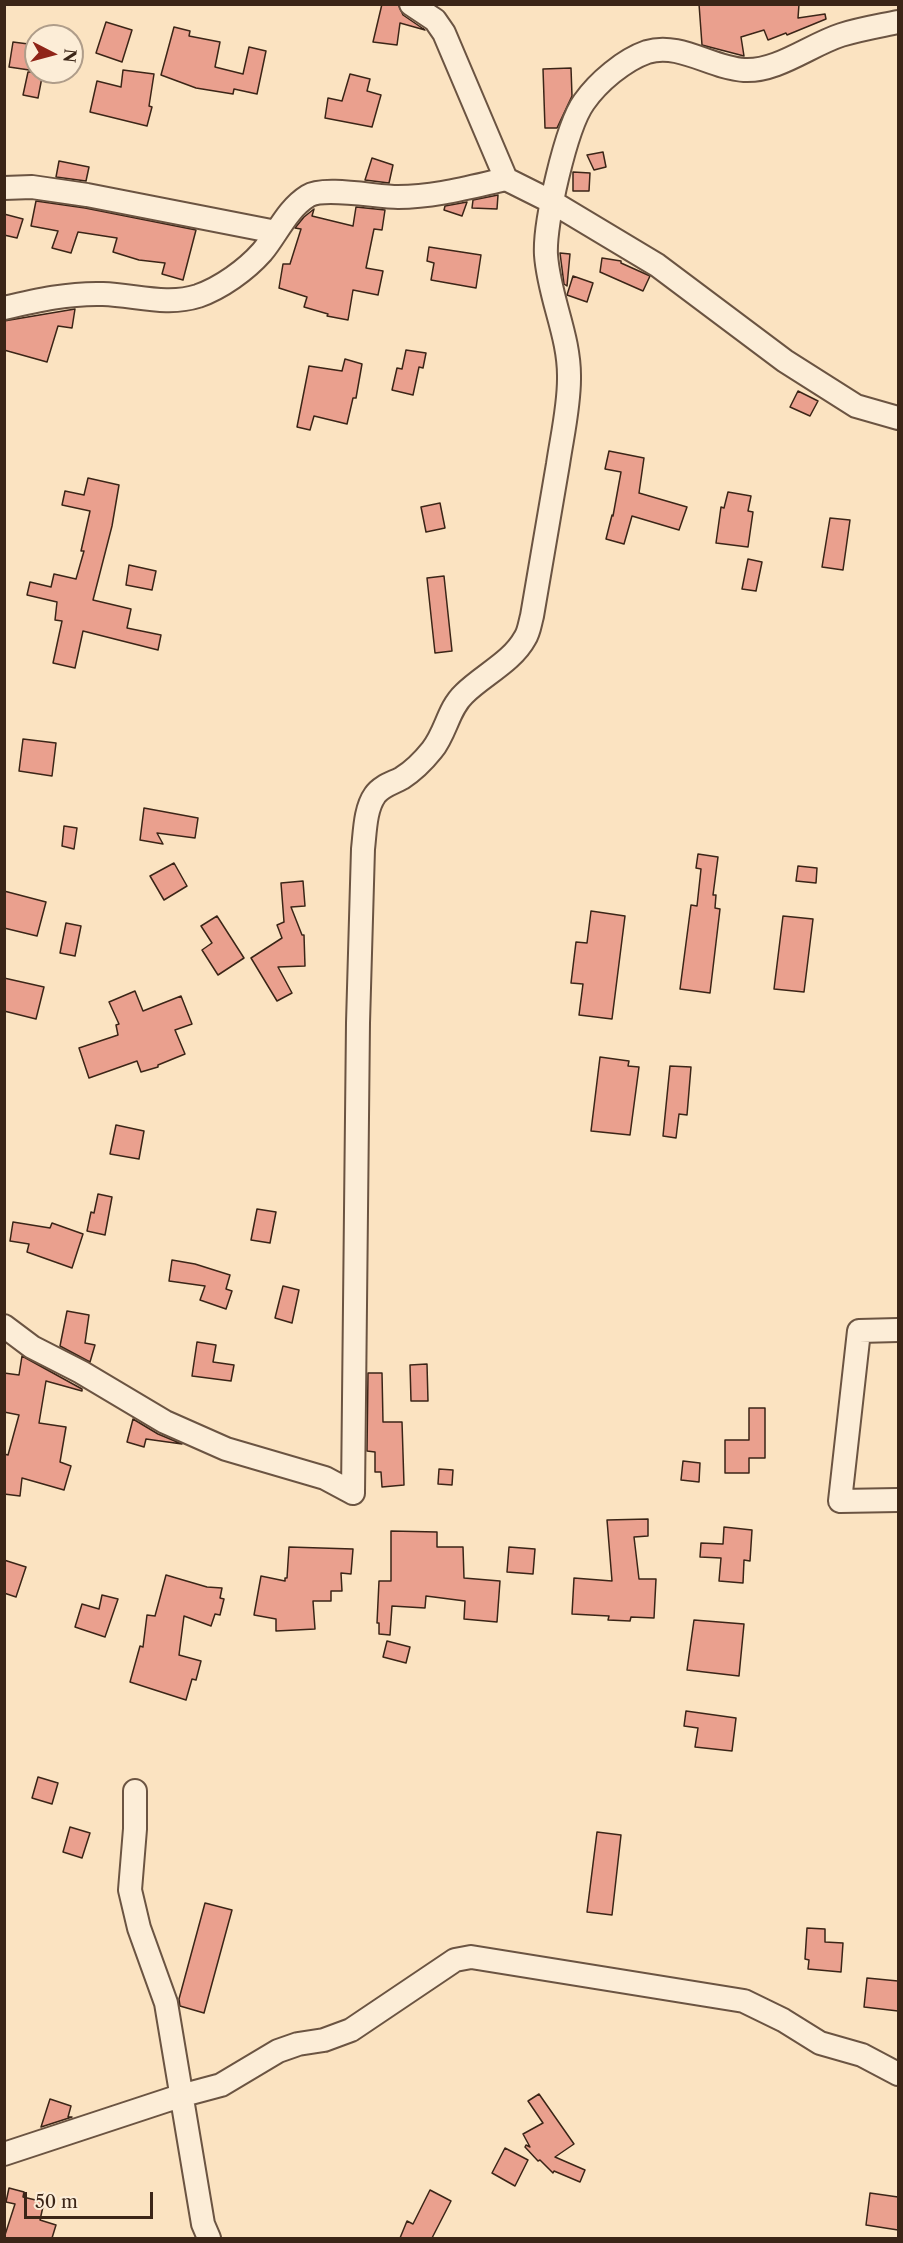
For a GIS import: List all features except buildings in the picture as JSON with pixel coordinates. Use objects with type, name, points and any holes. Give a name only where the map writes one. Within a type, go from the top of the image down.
[{"type":"street","points":[[411,4],[435,20],[444,33],[506,179],[552,202],[657,265],[785,361],[856,406],[898,418]]},
{"type":"street","points":[[4,1326],[32,1347],[81,1372],[165,1422],[226,1449],[325,1478],[353,1493],[358,1023],[363,849],[366,823],[373,797],[378,791],[412,771],[432,750],[453,708],[478,681],[512,655],[525,638],[532,616],[570,380],[565,335],[551,288],[546,255],[546,234],[552,202],[568,140],[584,102],[610,75],[648,52],[672,50],[724,66],[743,70],[760,69],[840,35],[898,22]]},
{"type":"street","points":[[4,308],[46,297],[76,294],[106,294],[170,301],[199,296],[243,269],[261,252],[295,206],[310,194],[325,192],[398,197],[426,195],[472,188],[506,179]]},
{"type":"street","points":[[4,188],[32,188],[87,195],[276,232]]},
{"type":"street","points":[[898,1330],[859,1331],[840,1501],[898,1500]]},
{"type":"street","points":[[135,1791],[135,1829],[130,1890],[139,1929],[166,2003],[202,2224],[209,2238]]},
{"type":"street","points":[[4,2154],[180,2096],[221,2085],[278,2051],[324,2040],[351,2030],[455,1960],[471,1957],[744,2001],[783,2020],[820,2043],[862,2055],[898,2074]]}]
